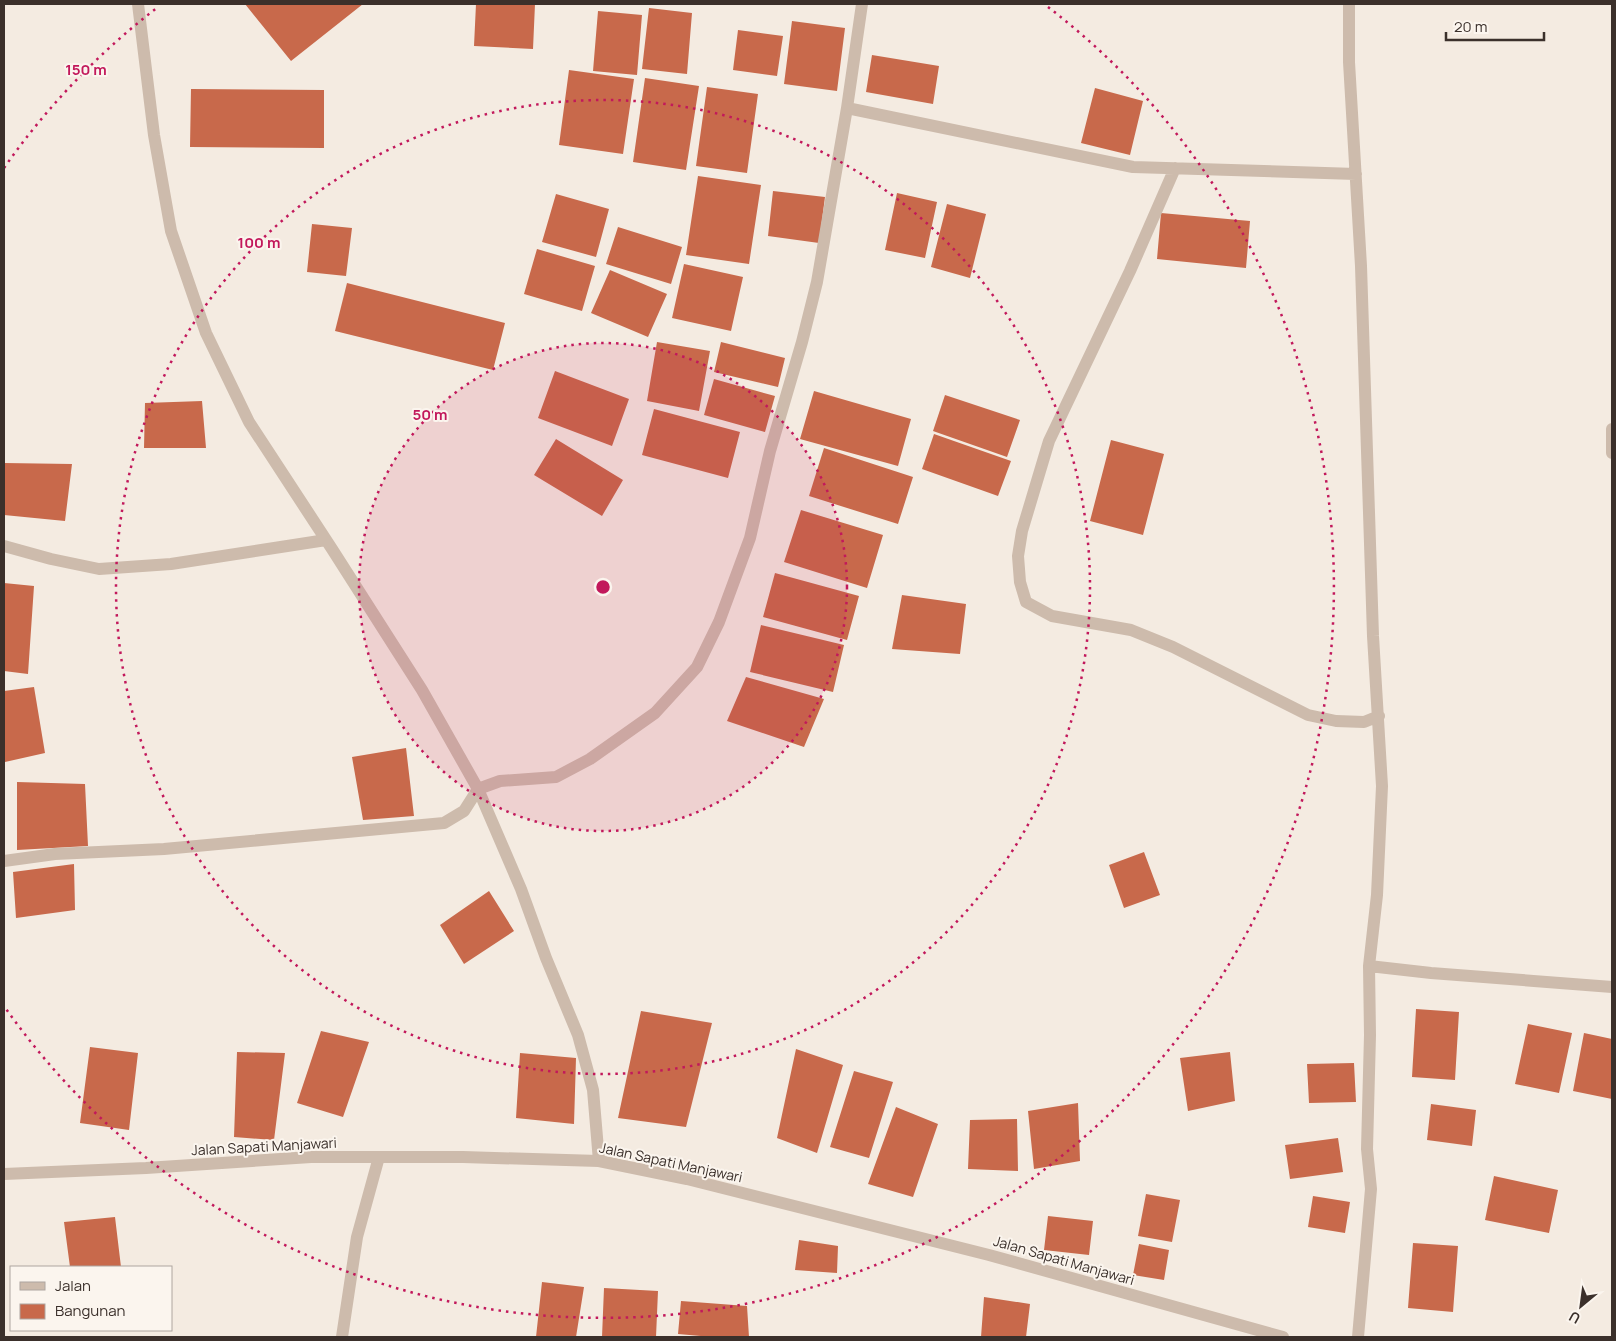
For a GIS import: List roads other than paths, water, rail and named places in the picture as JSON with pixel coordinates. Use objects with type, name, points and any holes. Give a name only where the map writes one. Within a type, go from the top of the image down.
[{"type":"street","points":[[138,4],[154,136],[171,231],[206,333],[248,422],[422,690],[478,789],[578,1035],[593,1090],[599,1161]]},
{"type":"street","points":[[4,861],[55,854],[164,849],[444,824],[464,811],[478,789],[500,781],[556,777],[590,759],[656,713],[697,667],[719,622],[750,538],[770,451],[802,342],[817,282],[847,108],[862,4]]},
{"type":"street","points":[[1349,4],[1350,62],[1361,266],[1373,636],[1382,786],[1377,895],[1369,966],[1370,1035],[1367,1149],[1371,1189],[1358,1337]]},
{"type":"street","points":[[847,108],[1133,166],[1356,174]]},
{"type":"street","points":[[1175,168],[1130,271],[1049,441],[1022,531],[1018,556],[1020,582],[1026,602],[1052,616],[1131,630],[1173,647],[1308,715],[1336,721],[1364,722],[1379,716]]},
{"type":"street","points":[[1612,429],[1612,453]]},
{"type":"street","points":[[4,546],[51,560],[99,569],[171,564],[326,540]]},
{"type":"street","points":[[1369,966],[1431,973],[1612,987]]},
{"type":"street","name":"Jalan Sapati Manjawari","points":[[4,1174],[146,1168],[311,1157],[463,1157],[599,1161],[687,1179],[962,1248],[1283,1337]]},
{"type":"street","points":[[342,1337],[357,1237],[379,1157]]}]
